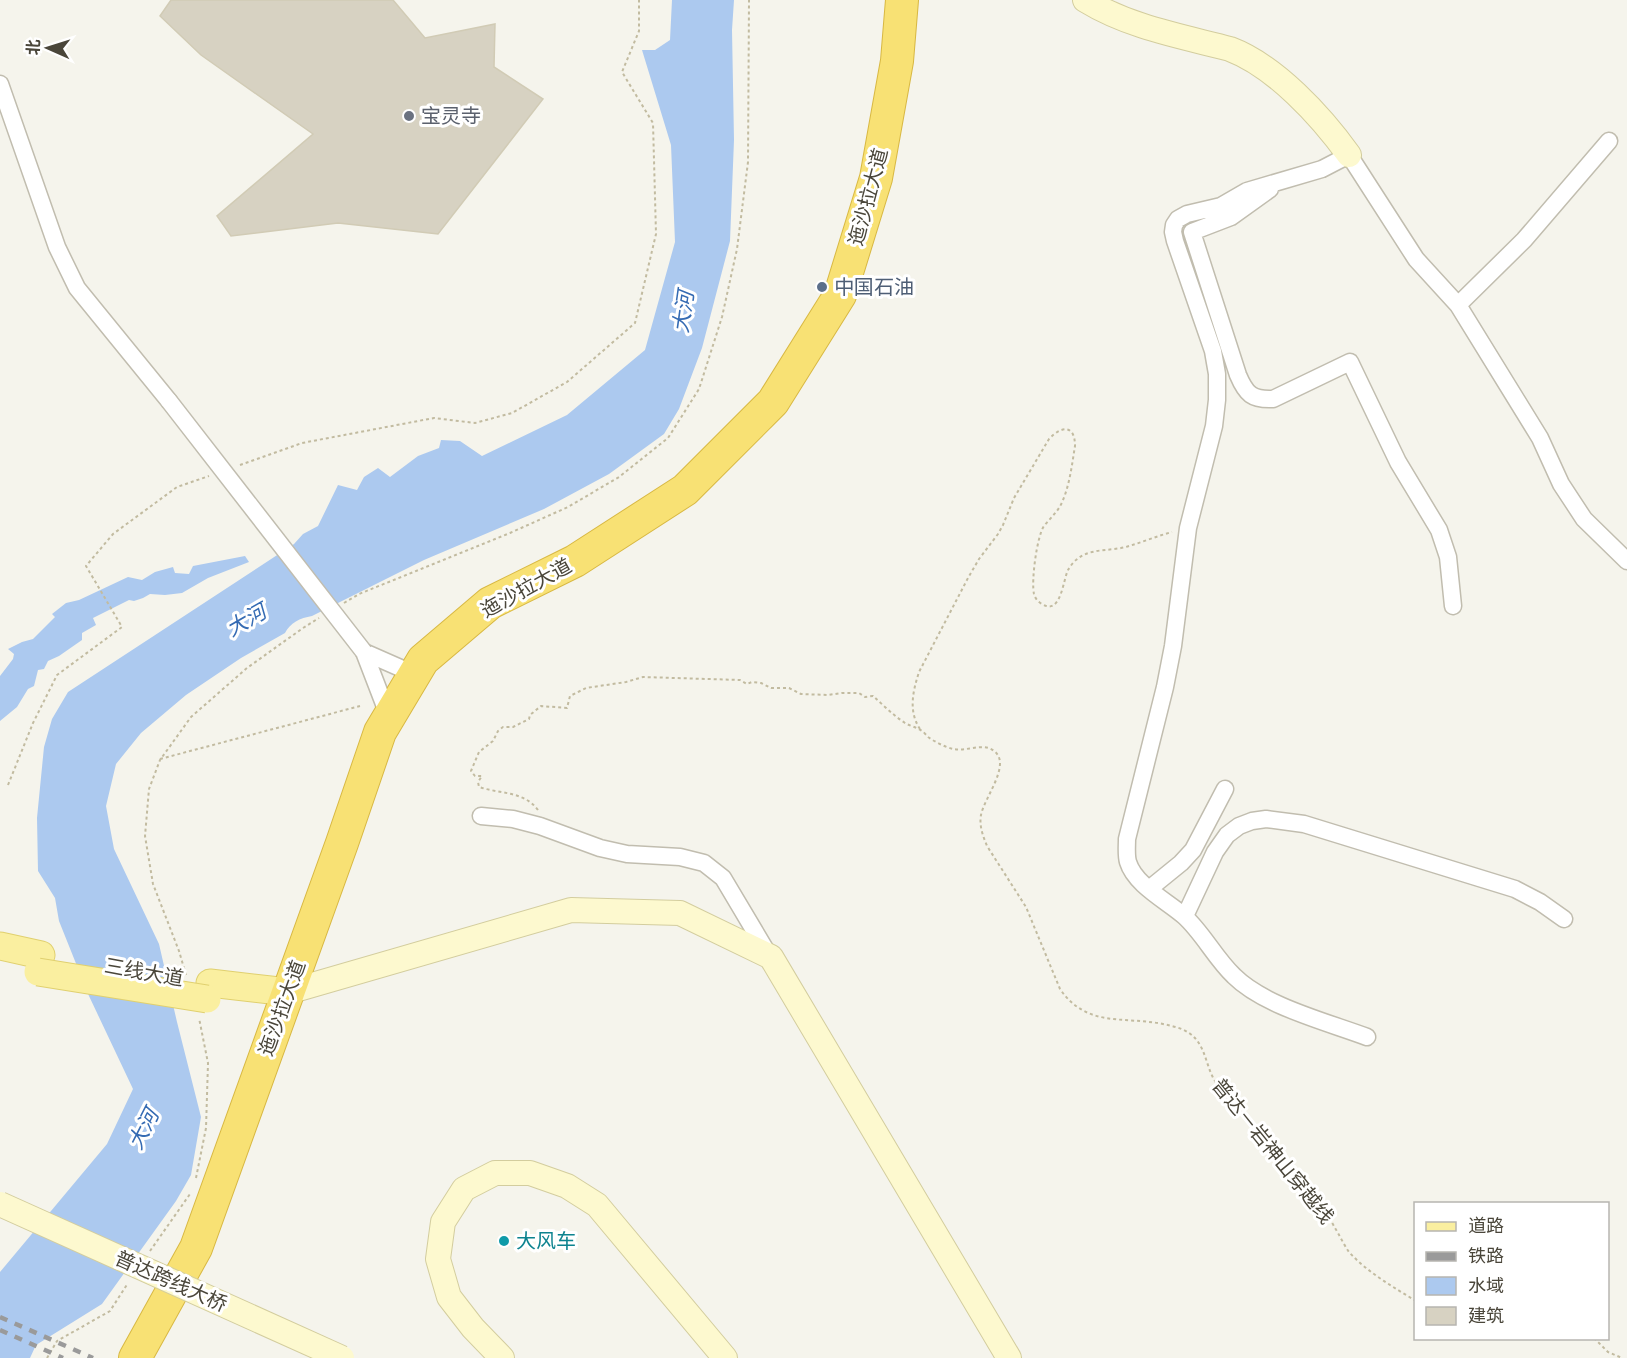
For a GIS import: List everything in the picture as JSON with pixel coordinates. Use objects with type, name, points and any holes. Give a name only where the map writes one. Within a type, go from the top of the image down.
[{"type":"highway","name":"迤沙拉大道","points":[[135,1358],[196,1248],[380,732],[375,711],[414,674],[423,660],[490,603],[576,561],[685,490],[773,402],[840,295],[876,178],[897,61],[902,0]]},
{"type":"main road","name":"三线大道","points":[[0,946],[40,964]]},
{"type":"main road","name":"三线大道","points":[[0,966],[40,964],[208,991],[285,1000]]},
{"type":"street","points":[[1085,0],[1104,12],[1126,21],[1245,55],[1259,63],[1332,130],[1416,259],[1458,305],[1540,438],[1561,484],[1584,519],[1627,561]]},
{"type":"street","points":[[0,84],[57,247],[77,288],[169,401],[364,652],[375,711]]},
{"type":"street","points":[[1458,305],[1524,240],[1609,141]]},
{"type":"street","points":[[1349,155],[1322,169],[1247,191],[1221,206],[1187,214],[1178,219],[1174,225],[1174,241],[1213,351],[1217,374],[1217,400],[1214,426],[1188,528],[1173,646],[1165,687],[1127,839],[1126,852],[1133,872],[1149,889],[1185,916],[1234,977],[1258,994],[1288,1008],[1366,1037]]},
{"type":"street","points":[[1280,182],[1232,217],[1192,232],[1238,375],[1244,388],[1252,396],[1261,400],[1273,399],[1350,362],[1398,462],[1439,530],[1448,557],[1453,606]]},
{"type":"street","points":[[364,652],[414,674]]},
{"type":"street","points":[[1149,889],[1181,863],[1193,849],[1225,789]]},
{"type":"street","points":[[481,816],[513,819],[540,826],[600,848],[627,854],[680,857],[704,863],[723,878],[1009,1358]]},
{"type":"street","points":[[1185,916],[1215,852],[1227,835],[1239,826],[1266,819],[1304,824],[1515,889],[1540,902],[1564,919]]},
{"type":"street","points":[[285,1000],[571,910],[680,913],[771,957]]},
{"type":"street","points":[[285,1000],[571,925],[674,926],[758,965],[990,1358]]},
{"type":"street","points":[[502,1358],[473,1328],[449,1297],[438,1259],[443,1222],[464,1189],[495,1173],[530,1173],[567,1186],[597,1205],[720,1356]]},
{"type":"street","name":"普达跨线大桥","points":[[0,1204],[342,1358]]},
{"type":"path","points":[[240,465],[302,442],[435,418],[475,423],[512,413],[567,381],[636,322],[656,234],[653,123],[621,72],[639,31],[639,0]]},
{"type":"path","points":[[922,731],[916,723],[913,708],[914,687],[919,672],[968,578],[979,559],[999,534],[1014,498],[1048,439],[1054,434],[1059,431],[1073,432],[1075,446],[1063,500],[1040,535],[1034,593],[1036,600],[1041,604],[1052,606],[1057,602],[1068,570],[1074,561],[1084,554],[1095,550],[1127,547],[1159,535],[1188,528]]},
{"type":"path","points":[[8,785],[33,723],[57,675],[122,627],[86,566],[113,534],[177,487],[208,476]]},
{"type":"path","name":"普达－岩神山穿越线","points":[[540,826],[543,820],[542,815],[527,798],[479,787],[478,782],[482,776],[472,774],[471,768],[479,752],[493,741],[503,728],[513,727],[529,719],[530,715],[541,706],[567,708],[570,696],[586,688],[609,686],[643,677],[740,680],[747,684],[761,683],[771,688],[789,688],[801,694],[859,693],[865,697],[873,696],[907,725],[954,749],[989,747],[999,756],[999,773],[983,806],[980,827],[987,846],[1026,907],[1060,989],[1067,999],[1077,1007],[1099,1017],[1146,1021],[1189,1032],[1201,1045],[1209,1070],[1217,1085],[1247,1120],[1273,1156],[1319,1202],[1348,1250],[1368,1268],[1414,1300]]},
{"type":"path","points":[[160,760],[375,711]]},
{"type":"path","points":[[1596,1340],[1608,1352],[1622,1358]]},
{"type":"water","name":"大河","points":[[672,0],[734,0],[732,30],[734,140],[730,241],[702,348],[679,409],[664,434],[609,474],[544,509],[424,560],[296,622],[285,633],[241,658],[186,695],[141,733],[116,764],[106,806],[114,849],[159,944],[201,1117],[191,1175],[176,1201],[102,1304],[36,1345],[30,1358],[0,1358],[0,1272],[107,1144],[133,1089],[89,996],[59,921],[55,898],[38,871],[37,818],[44,747],[52,719],[68,692],[318,526],[338,485],[357,490],[364,477],[378,468],[390,477],[418,456],[439,448],[441,440],[460,441],[482,456],[567,415],[645,350],[675,242],[671,145],[642,50],[655,50],[670,40]]},
{"type":"water","points":[[245,556],[249,562],[208,578],[182,593],[150,594],[134,601],[129,600],[93,618],[96,625],[82,633],[82,640],[48,661],[44,669],[38,670],[34,686],[28,689],[17,707],[0,721],[0,676],[13,659],[14,654],[8,649],[33,639],[55,617],[52,614],[66,603],[79,600],[128,577],[142,580],[155,572],[173,567],[175,573],[189,574],[193,566]]},
{"type":"building","name":"宝灵寺","points":[[171,0],[393,0],[425,38],[495,24],[494,67],[543,99],[438,234],[338,223],[231,236],[217,216],[313,134],[201,55],[160,16]]},
{"type":"railway","points":[[0,1317],[93,1358]]},
{"type":"railway","points":[[0,1330],[63,1358]]},
{"type":"place","name":"宝灵寺","points":[[409,116]]},
{"type":"place","name":"中国石油","points":[[822,287]]},
{"type":"place","name":"大风车","points":[[504,1241]]}]
